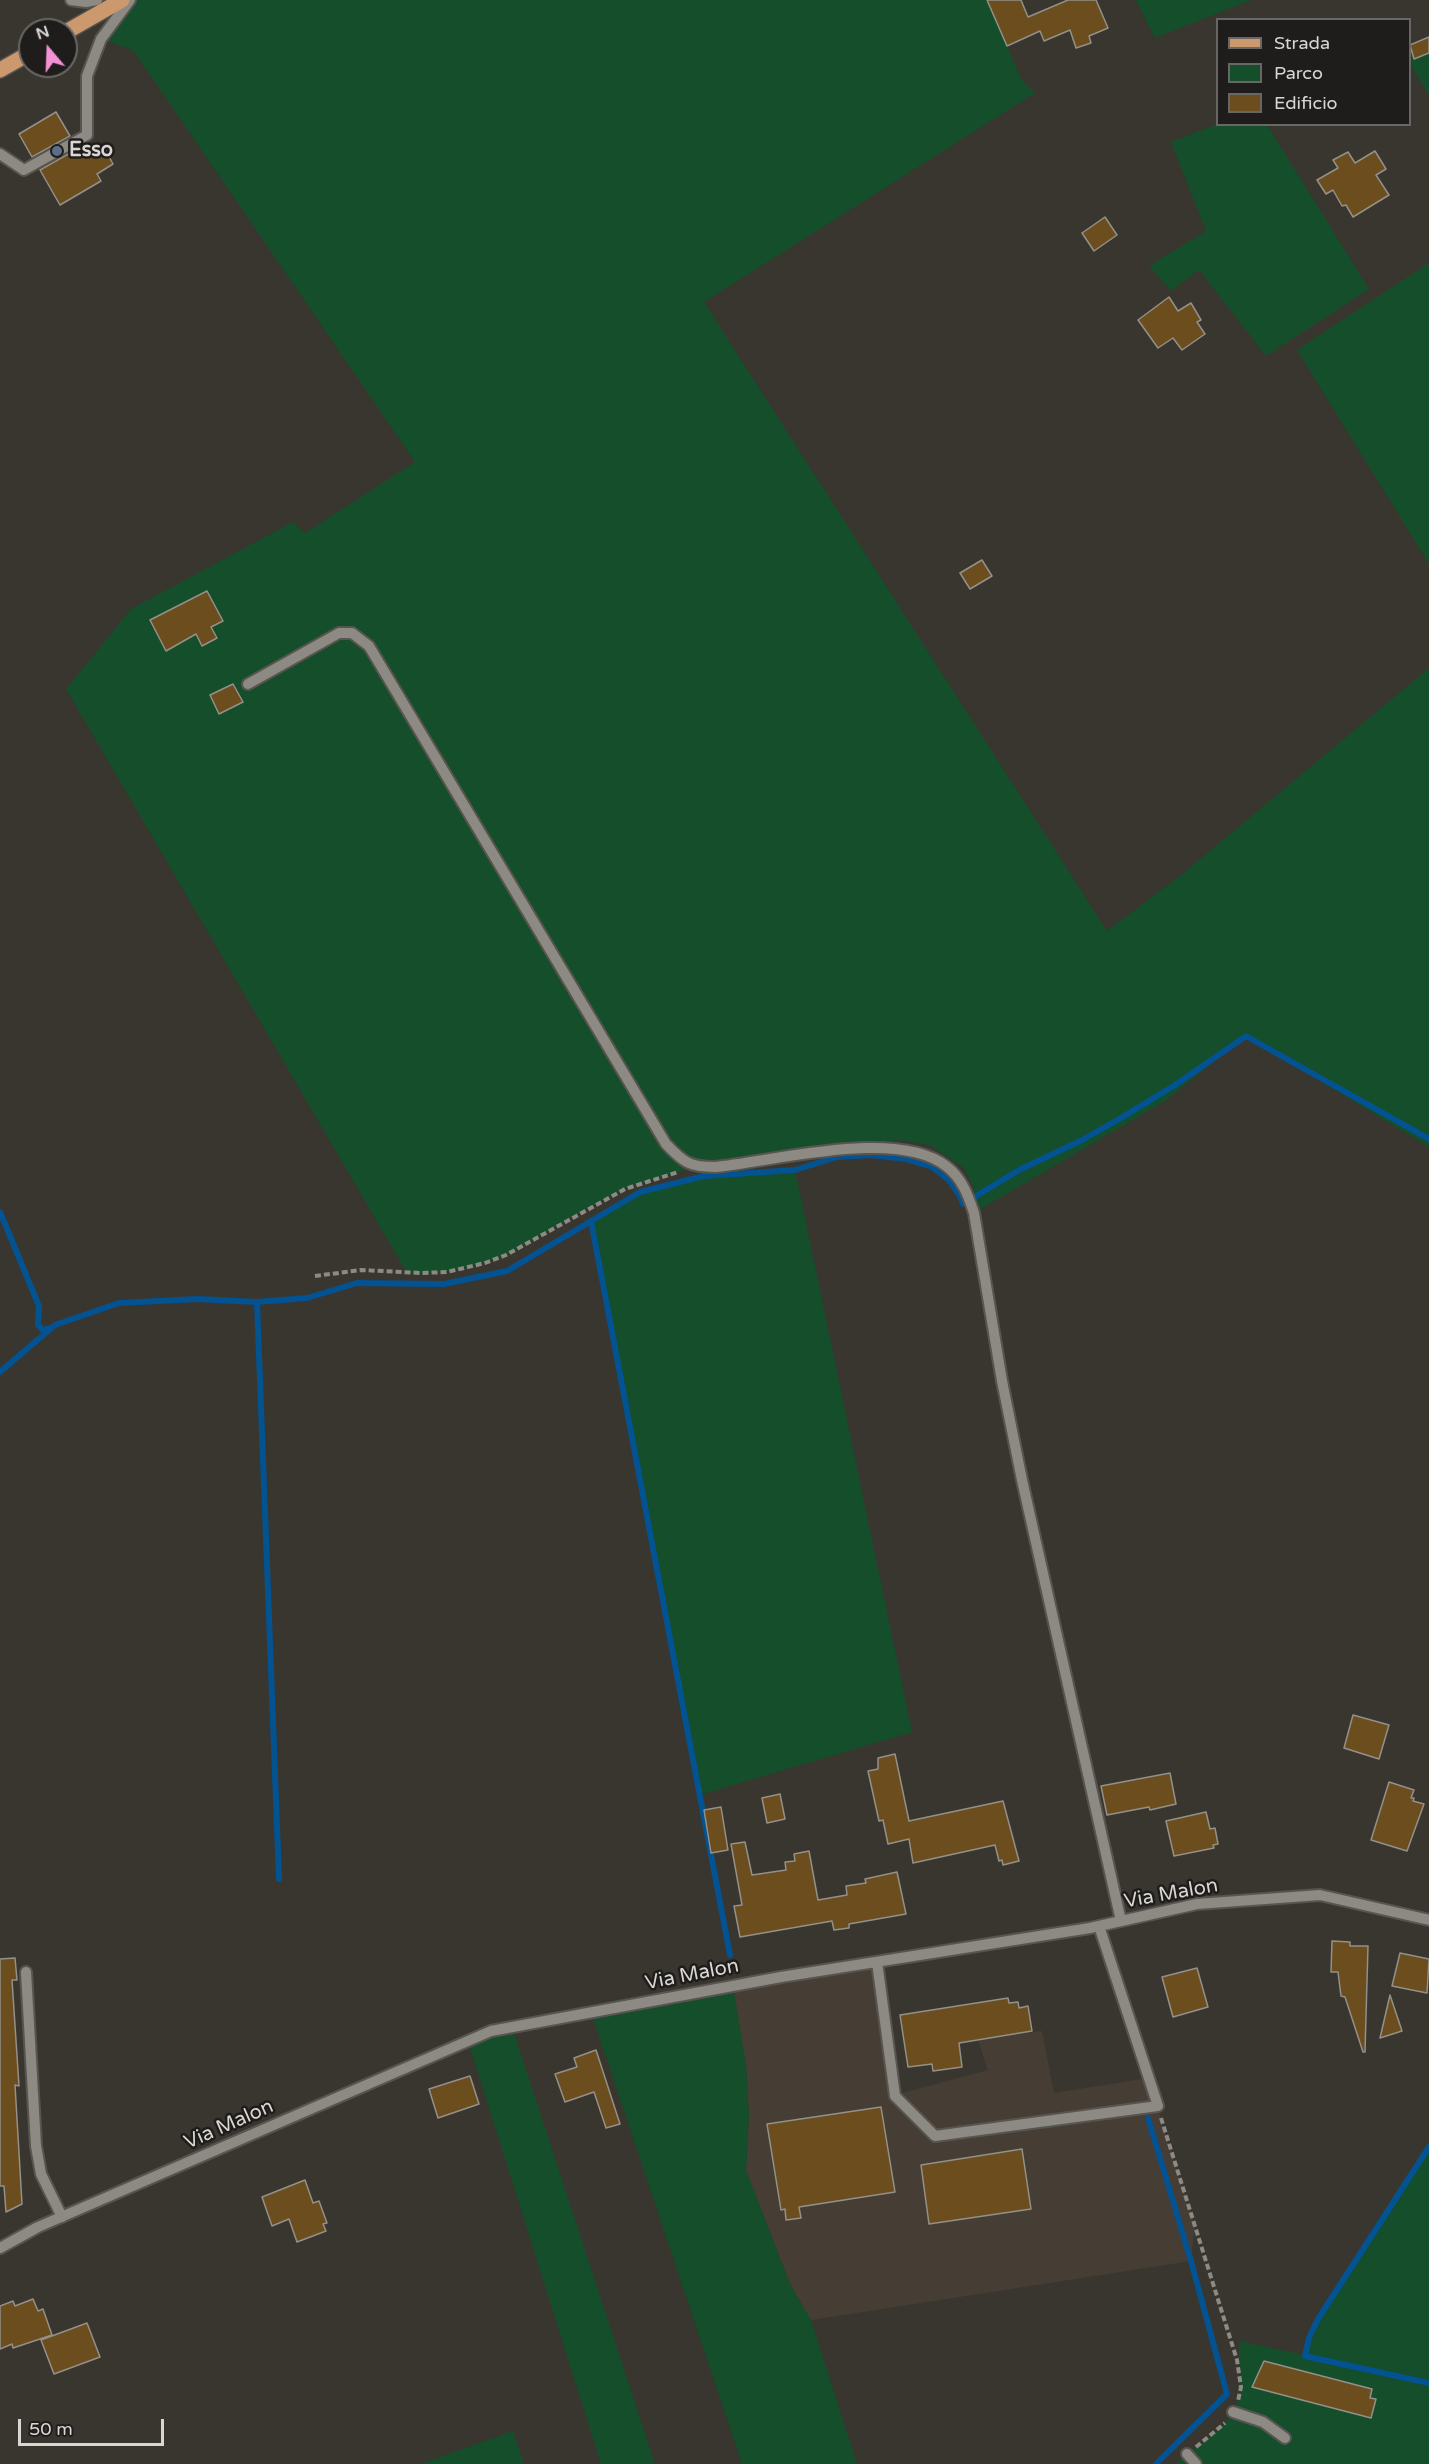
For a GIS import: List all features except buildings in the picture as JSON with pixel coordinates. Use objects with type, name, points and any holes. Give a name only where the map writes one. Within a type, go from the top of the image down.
[{"type":"main road","points":[[78,25],[122,0]]},
{"type":"main road","points":[[0,70],[18,60]]},
{"type":"street","points":[[71,0],[87,2],[97,0]]},
{"type":"street","points":[[0,154],[24,170],[87,135],[87,76],[101,39],[130,0]]},
{"type":"street","points":[[248,684],[339,633],[352,633],[369,646],[666,1144],[682,1160],[696,1167],[745,1164],[867,1147],[901,1148],[929,1155],[946,1166],[965,1188],[974,1212],[1002,1381],[1022,1480],[1121,1921]]},
{"type":"street","name":"Via Malon","points":[[0,2247],[62,2217],[491,2031],[781,1977],[1099,1926],[1197,1904],[1320,1895],[1429,1920]]},
{"type":"street","points":[[877,1962],[895,2096],[935,2136],[1158,2106],[1099,1926]]},
{"type":"street","points":[[26,1972],[36,2146],[41,2174],[62,2217]]},
{"type":"street","points":[[1233,2412],[1263,2422],[1285,2438]]},
{"type":"street","points":[[1187,2454],[1196,2464]]},
{"type":"path","points":[[315,1276],[361,1270],[422,1274],[447,1272],[485,1263],[506,1255],[625,1189],[696,1167]]},
{"type":"path","points":[[1158,2106],[1237,2360],[1241,2386],[1238,2403],[1228,2420],[1187,2454]]},
{"type":"shaded area","points":[[877,1962],[895,2095],[988,2070],[978,2040],[1042,2031],[1054,2093],[1148,2078],[1195,2225],[1191,2261],[811,2320],[790,2284],[746,2170],[749,2116],[746,2065],[733,1986]]},
{"type":"green space","points":[[130,0],[988,0],[1021,79],[1035,93],[704,302],[1107,931],[1181,875],[1429,668],[1429,1147],[1246,1036],[1165,1101],[974,1213],[974,1188],[964,1168],[929,1145],[899,1140],[867,1147],[696,1167],[625,1189],[494,1260],[445,1272],[407,1273],[66,689],[131,609],[293,522],[305,533],[415,462],[133,50],[101,39]]},
{"type":"green space","points":[[1136,0],[1251,0],[1155,38]]},
{"type":"green space","points":[[1429,37],[1429,95],[1411,66],[1411,45]]},
{"type":"green space","points":[[1216,124],[1268,126],[1369,289],[1266,356],[1199,270],[1171,291],[1149,266],[1206,231],[1171,142]]},
{"type":"green space","points":[[1429,263],[1429,564],[1297,350]]},
{"type":"green space","points":[[795,1170],[912,1732],[700,1795],[591,1221],[640,1192],[704,1176]]},
{"type":"green space","points":[[733,1986],[746,2065],[749,2116],[746,2170],[790,2284],[811,2320],[857,2464],[742,2464],[591,2012]]},
{"type":"green space","points":[[512,2027],[655,2464],[601,2464],[468,2041]]},
{"type":"green space","points":[[1429,2147],[1429,2464],[1175,2464],[1206,2441],[1233,2412],[1238,2401],[1241,2377],[1239,2341],[1305,2355],[1309,2338],[1318,2319]]},
{"type":"green space","points":[[513,2431],[524,2464],[421,2464]]},
{"type":"waterway","points":[[0,1372],[55,1325],[119,1303],[198,1299],[257,1302],[307,1298],[357,1283],[444,1284],[507,1271],[640,1192],[704,1176],[795,1170],[837,1157],[871,1155],[906,1159],[932,1167],[950,1181],[963,1204],[1019,1170],[1082,1140],[1121,1118],[1175,1085],[1246,1036],[1429,1139]]},
{"type":"waterway","points":[[0,1212],[39,1306],[38,1325],[43,1330],[49,1328]]},
{"type":"waterway","points":[[591,1221],[730,1955]]},
{"type":"waterway","points":[[257,1302],[279,1879]]},
{"type":"waterway","points":[[1148,2118],[1191,2261],[1227,2394],[1156,2464]]},
{"type":"waterway","points":[[1429,2147],[1318,2319],[1309,2338],[1305,2356],[1429,2383]]},
{"type":"place","name":"Esso","points":[[57,151]]}]
